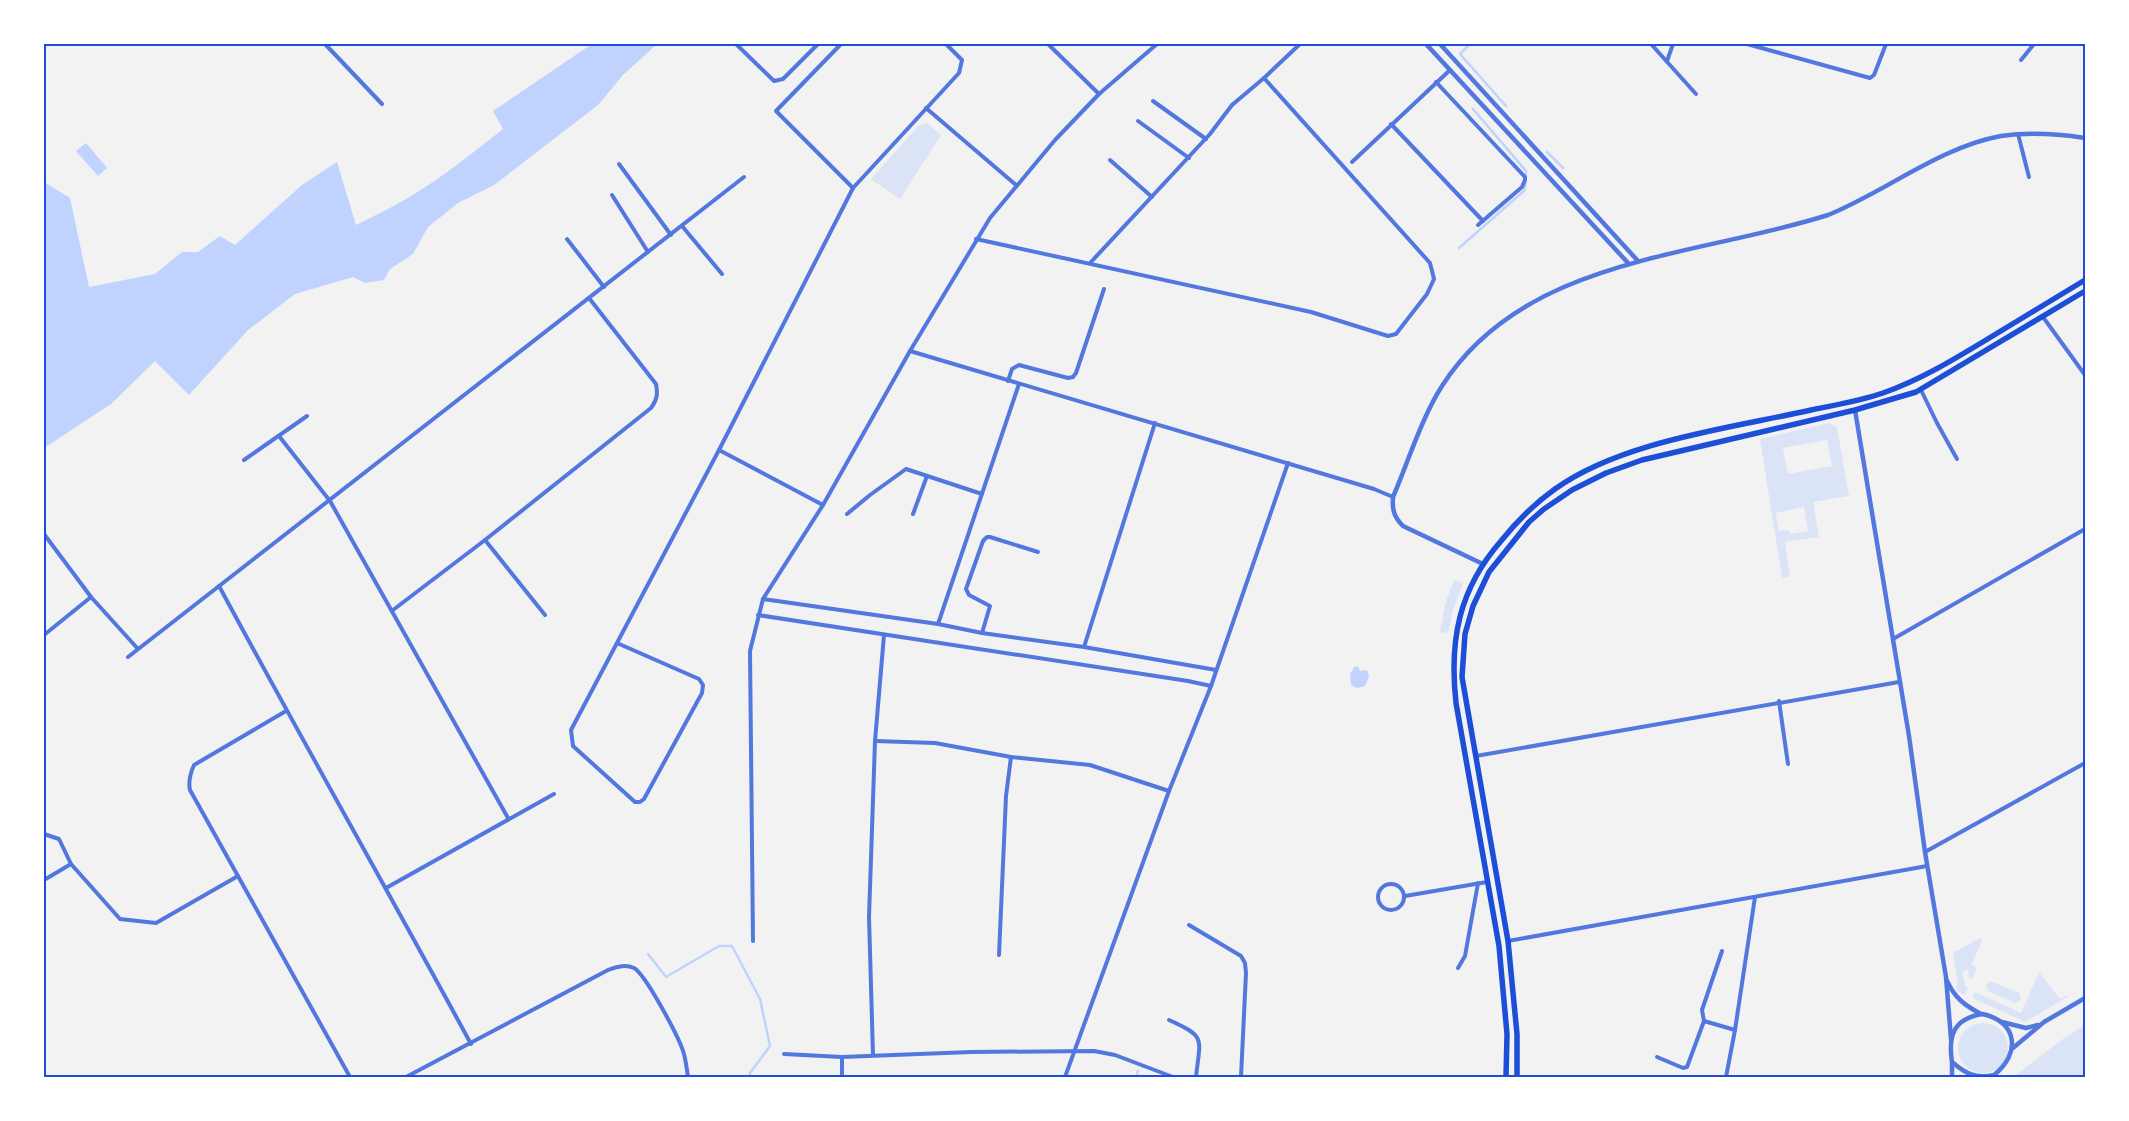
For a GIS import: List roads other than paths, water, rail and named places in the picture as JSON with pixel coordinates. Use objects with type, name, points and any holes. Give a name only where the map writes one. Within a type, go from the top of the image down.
[{"type":"main road","points":[[1506,1077],[1507,1034],[1505,995],[1488,882],[1456,703],[1452,668],[1455,634],[1460,615],[1469,590],[1483,564],[1514,525],[1540,500],[1557,488],[1602,464],[1648,448],[1692,436],[1856,400],[1897,388],[1928,374],[2085,280]]},
{"type":"main road","points":[[1517,1077],[1517,1034],[1508,941],[1462,677],[1465,634],[1473,606],[1489,572],[1509,546],[1544,509],[1572,490],[1606,473],[1669,452],[1855,410],[1921,390],[2085,291]]},
{"type":"street","points":[[325,44],[382,104]]},
{"type":"street","points":[[736,44],[774,81],[783,79],[818,44]]},
{"type":"street","points":[[840,44],[776,111],[853,188]]},
{"type":"street","points":[[617,643],[700,679],[702,685],[702,693],[674,747],[644,799],[640,802],[635,802],[573,746],[571,730],[719,450],[853,188],[962,68],[960,55],[946,44]]},
{"type":"street","points":[[1048,44],[1099,94]]},
{"type":"street","points":[[753,941],[750,651],[762,599],[823,505],[976,239],[1016,185],[1055,140],[1099,94],[1157,44]]},
{"type":"street","points":[[1091,262],[1189,158],[1232,105],[1300,44]]},
{"type":"street","points":[[1426,44],[1629,264]]},
{"type":"street","points":[[1440,44],[1638,261]]},
{"type":"street","points":[[1651,44],[1696,94]]},
{"type":"street","points":[[1667,61],[1673,44]]},
{"type":"street","points":[[1747,44],[1870,78],[1874,75],[1886,44]]},
{"type":"street","points":[[2021,60],[2034,44]]},
{"type":"street","points":[[1352,162],[1450,70]]},
{"type":"street","points":[[976,239],[1091,262],[1311,312],[1388,336],[1396,334],[1427,294],[1434,279],[1430,263],[1264,78]]},
{"type":"street","points":[[1436,82],[1525,177],[1522,187],[1478,225]]},
{"type":"street","points":[[1153,101],[1206,139]]},
{"type":"street","points":[[926,108],[1016,185]]},
{"type":"street","points":[[1138,121],[1189,158]]},
{"type":"street","points":[[1391,124],[1483,221]]},
{"type":"street","points":[[2018,134],[2029,176]]},
{"type":"street","points":[[1483,564],[1403,526],[1396,519],[1392,509],[1393,497],[1442,386],[1479,342],[1504,320],[1537,299],[1586,277],[1638,261],[1828,215],[1959,150],[2000,136],[2018,134],[2085,138]]},
{"type":"street","points":[[1110,160],[1152,197]]},
{"type":"street","points":[[619,164],[671,235]]},
{"type":"street","points":[[128,657],[744,178]]},
{"type":"street","points":[[612,195],[648,252]]},
{"type":"street","points":[[682,226],[722,274]]},
{"type":"street","points":[[567,239],[604,287]]},
{"type":"street","points":[[1008,381],[1012,369],[1019,365],[1068,378],[1073,377],[1076,373],[1104,289]]},
{"type":"street","points":[[393,610],[485,540],[651,408],[656,401],[658,393],[656,384],[589,298]]},
{"type":"street","points":[[2043,317],[2085,375]]},
{"type":"street","points":[[910,351],[1374,489],[1393,497]]},
{"type":"street","points":[[938,624],[1019,384]]},
{"type":"street","points":[[1921,390],[1936,423],[1957,459]]},
{"type":"street","points":[[1855,410],[1946,977],[1952,1077]]},
{"type":"street","points":[[244,460],[307,416]]},
{"type":"street","points":[[1084,647],[1155,423]]},
{"type":"street","points":[[280,436],[330,500],[508,818]]},
{"type":"street","points":[[719,450],[823,505]]},
{"type":"street","points":[[1065,1077],[1169,791],[1211,686],[1288,464]]},
{"type":"street","points":[[847,514],[903,470],[982,494]]},
{"type":"street","points":[[914,514],[927,476]]},
{"type":"street","points":[[1893,639],[2085,529]]},
{"type":"street","points":[[44,534],[91,597],[138,649]]},
{"type":"street","points":[[982,634],[990,606],[969,595],[966,589],[983,541],[990,537],[1038,552]]},
{"type":"street","points":[[485,540],[545,615]]},
{"type":"street","points":[[219,586],[286,711],[471,1044]]},
{"type":"street","points":[[44,635],[91,597]]},
{"type":"street","points":[[762,599],[938,624],[982,634],[1084,647],[1216,670]]},
{"type":"street","points":[[758,615],[1211,686]]},
{"type":"street","points":[[873,1055],[869,918],[875,741],[884,635]]},
{"type":"street","points":[[1475,756],[1779,701],[1900,682]]},
{"type":"street","points":[[1779,701],[1788,764]]},
{"type":"street","points":[[286,711],[194,765],[190,774],[190,790],[350,1077]]},
{"type":"street","points":[[875,741],[935,743],[1011,757],[1090,765],[1169,791]]},
{"type":"street","points":[[999,955],[1006,796],[1011,757]]},
{"type":"street","points":[[1925,852],[2085,763]]},
{"type":"street","points":[[386,888],[508,818],[554,794]]},
{"type":"street","points":[[44,834],[60,839],[71,864],[120,919],[156,923],[238,876]]},
{"type":"street","points":[[44,880],[71,864]]},
{"type":"street","points":[[1508,941],[1927,866]]},
{"type":"street","points":[[1404,896],[1488,882]]},
{"type":"street","points":[[1458,968],[1464,956],[1478,883]]},
{"type":"street","points":[[1389,884],[1401,888],[1404,896],[1403,904],[1400,908],[1391,911],[1383,908],[1378,900],[1379,892],[1389,884]]},
{"type":"street","points":[[1726,1077],[1755,897]]},
{"type":"street","points":[[1189,925],[1241,956],[1245,963],[1241,1077]]},
{"type":"street","points":[[1657,1057],[1683,1068],[1687,1067],[1704,1020],[1702,1010],[1722,951]]},
{"type":"street","points":[[406,1077],[608,970],[621,966],[628,966],[641,973],[679,1039],[688,1077]]},
{"type":"street","points":[[1946,977],[1958,1000],[1982,1014],[1992,1016],[2002,1022],[2026,1028],[2044,1022]]},
{"type":"street","points":[[1952,1062],[1966,1074],[1975,1077],[1993,1076],[2009,1060],[2013,1047],[2044,1022],[2085,998]]},
{"type":"street","points":[[1950,1039],[1962,1021],[1971,1016],[1982,1014]]},
{"type":"street","points":[[1169,1020],[1193,1030],[1199,1040],[1196,1077]]},
{"type":"street","points":[[1704,1020],[1735,1030]]},
{"type":"street","points":[[2002,1022],[2012,1040],[2009,1060]]},
{"type":"street","points":[[784,1054],[842,1057],[1094,1051],[1115,1055],[1173,1077]]},
{"type":"street","points":[[842,1057],[842,1077]]},
{"type":"water","points":[[592,44],[656,45],[623,75],[598,105],[494,185],[458,203],[428,227],[413,254],[390,269],[384,280],[365,283],[353,277],[295,294],[248,330],[189,395],[155,361],[111,404],[44,448],[44,182],[70,198],[89,287],[155,274],[182,252],[198,252],[220,236],[235,245],[302,185],[337,162],[356,225],[408,198],[468,156],[503,129],[493,111]]},
{"type":"water","points":[[86,143],[107,168],[98,176],[76,151]]},
{"type":"water","points":[[1358,666],[1360,671],[1367,670],[1369,677],[1365,686],[1357,688],[1351,685],[1350,673],[1354,667]]},
{"type":"waterway","points":[[1470,44],[1460,54],[1506,106]]},
{"type":"waterway","points":[[1459,248],[1525,190],[1526,171],[1473,109]]},
{"type":"waterway","points":[[1547,152],[1563,168]]},
{"type":"waterway","points":[[648,954],[666,977],[719,946],[732,946],[760,999],[770,1046],[749,1077]]},
{"type":"waterway","points":[[1136,1077],[1138,1071]]}]
